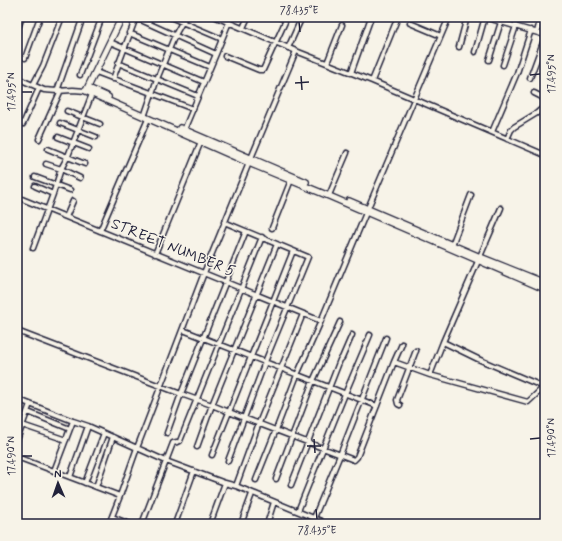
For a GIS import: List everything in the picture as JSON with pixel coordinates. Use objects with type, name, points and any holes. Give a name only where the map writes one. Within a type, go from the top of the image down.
[{"type":"street","points":[[17,31],[22,17]]},
{"type":"street","points":[[26,58],[40,17]]},
{"type":"street","points":[[34,85],[62,17]]},
{"type":"street","points":[[39,139],[59,91],[83,17]]},
{"type":"street","points":[[80,75],[102,17]]},
{"type":"street","points":[[33,248],[48,210],[61,169],[68,156],[83,117],[89,91],[96,72],[122,17]]},
{"type":"street","points":[[170,17],[222,39]]},
{"type":"street","points":[[145,114],[157,79],[175,36],[185,17]]},
{"type":"street","points":[[216,17],[288,48],[372,81],[545,155]]},
{"type":"street","points":[[184,130],[231,17]]},
{"type":"street","points":[[243,28],[248,17]]},
{"type":"street","points":[[225,56],[261,71],[263,70],[285,22],[285,20],[280,17]]},
{"type":"street","points":[[288,48],[302,17]]},
{"type":"street","points":[[372,81],[398,17]]},
{"type":"street","points":[[256,480],[297,375],[449,17]]},
{"type":"street","points":[[459,46],[467,17]]},
{"type":"street","points":[[475,52],[485,17],[537,32],[545,36],[530,78]]},
{"type":"street","points":[[537,32],[541,17]]},
{"type":"street","points":[[112,79],[135,20],[141,20],[216,54]]},
{"type":"street","points":[[351,73],[370,20]]},
{"type":"street","points":[[489,60],[501,22]]},
{"type":"street","points":[[410,23],[441,36]]},
{"type":"street","points":[[327,63],[342,25]]},
{"type":"street","points":[[502,65],[516,26]]},
{"type":"street","points":[[492,132],[517,73],[531,30]]},
{"type":"street","points":[[129,33],[210,67]]},
{"type":"street","points":[[110,42],[204,82]]},
{"type":"street","points":[[109,524],[224,222],[296,51]]},
{"type":"street","points":[[118,64],[198,96]]},
{"type":"street","points":[[96,72],[193,110]]},
{"type":"street","points":[[18,80],[44,90],[89,91],[184,130],[201,140]]},
{"type":"street","points":[[22,124],[39,88]]},
{"type":"street","points":[[89,91],[148,119],[330,193],[479,259],[545,283]]},
{"type":"street","points":[[534,93],[545,100]]},
{"type":"street","points":[[507,139],[514,127],[537,113],[545,106]]},
{"type":"street","points":[[67,111],[100,124]]},
{"type":"street","points":[[100,231],[148,119]]},
{"type":"street","points":[[60,123],[96,137]]},
{"type":"street","points":[[58,137],[89,149]]},
{"type":"street","points":[[155,254],[201,140]]},
{"type":"street","points":[[48,149],[85,164]]},
{"type":"street","points":[[330,193],[347,153]]},
{"type":"street","points":[[250,161],[291,180],[452,244],[479,259]]},
{"type":"street","points":[[46,164],[80,178]]},
{"type":"street","points":[[35,177],[70,190]]},
{"type":"street","points":[[272,228],[291,180]]},
{"type":"street","points":[[35,186],[53,194]]},
{"type":"street","points":[[452,244],[471,195]]},
{"type":"street","name":"STREET NUMBER 5","points":[[17,197],[321,321]]},
{"type":"street","points":[[66,217],[73,201]]},
{"type":"street","points":[[430,375],[501,208]]},
{"type":"street","points":[[224,222],[308,257],[265,362],[228,461]]},
{"type":"street","points":[[167,433],[246,231]]},
{"type":"street","points":[[142,524],[173,443],[178,442],[197,399],[262,238]]},
{"type":"street","points":[[196,447],[277,244]]},
{"type":"street","points":[[212,455],[250,356],[293,251]]},
{"type":"street","points":[[506,270],[545,289]]},
{"type":"street","points":[[236,486],[259,423],[303,314]]},
{"type":"street","points":[[276,479],[313,381],[340,322]]},
{"type":"street","points":[[183,330],[377,406]]},
{"type":"street","points":[[17,331],[354,460],[356,459],[402,344]]},
{"type":"street","points":[[291,485],[340,360],[352,335]]},
{"type":"street","points":[[298,511],[370,335]]},
{"type":"street","points":[[314,518],[386,338]]},
{"type":"street","points":[[394,362],[430,375],[528,402],[545,386],[478,359],[443,342]]},
{"type":"street","points":[[400,405],[398,404],[397,400],[416,351]]},
{"type":"street","points":[[17,399],[88,426],[166,461],[236,486],[252,494],[322,521]]},
{"type":"street","points":[[17,440],[30,404]]},
{"type":"street","points":[[28,412],[70,428]]},
{"type":"street","points":[[54,471],[73,421]]},
{"type":"street","points":[[22,426],[66,440]]},
{"type":"street","points":[[70,477],[88,426]]},
{"type":"street","points":[[85,483],[104,434]]},
{"type":"street","points":[[96,487],[113,437]]},
{"type":"street","points":[[17,457],[120,496]]},
{"type":"street","points":[[175,524],[194,471]]},
{"type":"street","points":[[210,524],[226,483]]},
{"type":"street","points":[[241,524],[252,494]]},
{"type":"street","points":[[267,524],[274,502]]},
{"type":"street","points":[[112,517],[130,524]]}]
